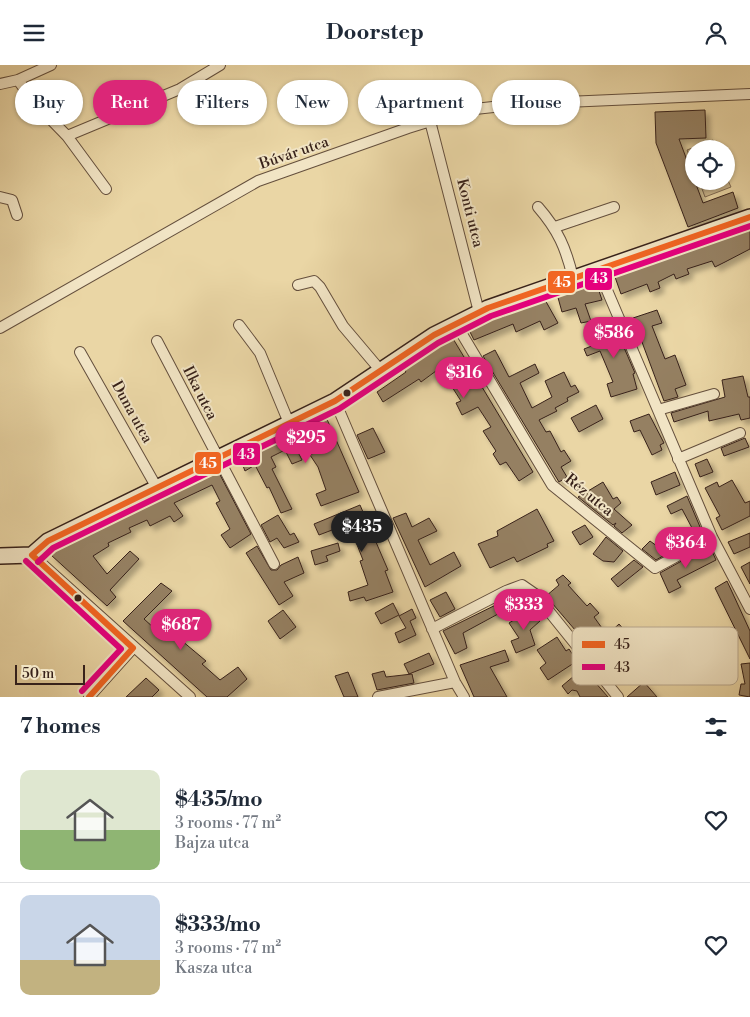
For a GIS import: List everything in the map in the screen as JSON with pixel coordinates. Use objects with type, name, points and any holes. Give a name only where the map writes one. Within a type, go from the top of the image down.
[{"type":"street","points":[[18,80],[52,65]]},
{"type":"street","points":[[66,136],[180,89],[220,65]]},
{"type":"street","points":[[0,84],[15,81]]},
{"type":"street","name":"Búvár utca","points":[[482,108],[520,104],[750,94]]},
{"type":"street","points":[[56,125],[106,189]]},
{"type":"street","name":"Búvár utca","points":[[0,328],[258,181],[419,125]]},
{"type":"street","name":"Konti utca","points":[[431,125],[479,312]]},
{"type":"street","points":[[0,197],[12,200],[17,215]]},
{"type":"street","points":[[538,207],[555,227],[568,256],[573,278]]},
{"type":"street","points":[[555,227],[614,207]]},
{"type":"street","points":[[0,556],[32,555],[48,541],[335,401],[434,335],[479,312],[750,217]]},
{"type":"street","points":[[598,269],[712,537],[750,609]]},
{"type":"street","points":[[298,285],[314,281],[320,287],[343,326],[381,371]]},
{"type":"street","name":"Réz utca","points":[[456,324],[552,485],[655,568],[712,537]]},
{"type":"street","points":[[239,325],[260,353],[289,423]]},
{"type":"street","name":"Ilka utca","points":[[157,341],[274,564]]},
{"type":"street","name":"Duna utca","points":[[80,351],[157,487]]},
{"type":"street","points":[[658,410],[714,394]]},
{"type":"street","points":[[335,401],[455,682],[464,697]]},
{"type":"street","points":[[678,459],[740,433]]},
{"type":"street","points":[[32,555],[133,648],[190,697]]},
{"type":"street","points":[[432,629],[506,591],[522,585],[535,595],[572,640]]},
{"type":"street","points":[[89,697],[133,648]]},
{"type":"street","points":[[378,697],[455,682]]},
{"type":"street","points":[[608,685],[618,697]]},
{"type":"shaded area","points":[[702,190],[723,190],[705,197]]},
{"type":"building","points":[[705,110],[706,138],[679,139],[685,155],[685,190],[698,190],[703,203],[733,192],[738,208],[688,227],[656,143],[655,112]]},
{"type":"building","points":[[750,227],[750,249],[725,262],[715,267],[712,261],[687,269],[689,274],[676,279],[674,274],[658,282],[660,288],[650,292],[647,284],[621,294],[615,277]]},
{"type":"building","points":[[597,285],[602,300],[585,304],[591,321],[581,323],[576,308],[562,312],[557,294]]},
{"type":"building","points":[[544,298],[558,323],[544,330],[540,321],[516,332],[513,324],[474,340],[468,328],[501,314],[502,317]]},
{"type":"building","points":[[657,310],[662,323],[652,326],[665,359],[675,355],[686,385],[675,389],[678,397],[664,401],[633,318]]},
{"type":"building","points":[[608,318],[616,337],[619,336],[635,373],[633,374],[637,389],[611,397],[607,384],[613,382],[600,351],[587,356],[584,349],[602,342],[594,323]]},
{"type":"building","points":[[452,337],[533,472],[519,481],[506,462],[500,465],[493,454],[496,451],[483,431],[491,427],[478,407],[462,415],[456,403],[461,401],[440,368],[421,382],[419,379],[383,402],[377,392],[406,372],[404,369]]},
{"type":"building","points":[[495,350],[509,377],[535,364],[539,373],[520,383],[532,408],[552,397],[545,381],[564,372],[571,387],[575,385],[579,392],[567,398],[568,401],[555,408],[557,411],[539,420],[546,432],[550,431],[561,452],[564,450],[571,461],[561,467],[567,477],[559,482],[483,356]]},
{"type":"building","points":[[743,376],[748,397],[750,397],[750,418],[741,420],[739,414],[709,421],[708,411],[674,422],[671,413],[725,397],[722,380]]},
{"type":"building","points":[[596,405],[603,419],[579,432],[571,418]]},
{"type":"building","points":[[649,414],[664,443],[660,445],[662,450],[652,455],[640,430],[634,432],[630,421]]},
{"type":"building","points":[[326,417],[359,492],[321,506],[316,494],[326,490],[318,467],[310,455],[323,448],[317,435],[295,446],[302,460],[292,464],[285,450],[271,457],[276,467],[272,469],[292,509],[281,513],[269,487],[267,488],[255,465],[245,471],[240,458]]},
{"type":"building","points":[[373,428],[385,452],[368,459],[357,435]]},
{"type":"building","points":[[745,438],[749,447],[724,456],[721,448]]},
{"type":"building","points":[[707,459],[713,472],[700,477],[695,464]]},
{"type":"building","points":[[217,469],[251,534],[230,548],[221,535],[230,529],[216,503],[220,501],[212,485],[174,503],[183,516],[174,522],[170,516],[150,526],[147,520],[129,528],[131,532],[108,543],[109,546],[93,556],[107,574],[130,551],[139,559],[110,590],[116,597],[107,606],[51,555],[54,549]]},
{"type":"building","points":[[675,472],[680,485],[656,495],[651,482]]},
{"type":"building","points":[[732,480],[745,503],[750,501],[750,516],[722,530],[716,518],[720,516],[705,488],[717,482],[719,487]]},
{"type":"building","points":[[603,482],[613,499],[617,497],[621,503],[614,509],[632,525],[622,533],[614,526],[616,523],[613,525],[578,497]]},
{"type":"building","points":[[687,496],[703,534],[688,542],[682,532],[692,528],[682,509],[671,514],[667,506]]},
{"type":"building","points":[[360,505],[388,570],[385,571],[393,592],[366,601],[364,597],[350,601],[348,592],[368,585],[360,561],[363,560],[354,537],[358,535],[353,522],[319,535],[314,524]]},
{"type":"building","points":[[537,509],[554,541],[547,544],[548,547],[517,562],[514,557],[490,568],[478,544],[498,536],[497,531]]},
{"type":"building","points":[[406,513],[412,527],[429,518],[437,531],[418,540],[430,565],[454,552],[461,566],[425,587],[393,518]]},
{"type":"building","points":[[278,515],[290,535],[294,533],[299,542],[284,548],[277,538],[270,542],[261,525]]},
{"type":"building","points":[[585,525],[593,537],[580,545],[572,532]]},
{"type":"building","points":[[750,533],[750,547],[734,554],[728,542]]},
{"type":"building","points":[[606,537],[623,551],[614,562],[603,561],[593,554]]},
{"type":"building","points":[[650,541],[661,549],[667,547],[670,552],[656,560],[642,549]]},
{"type":"building","points":[[338,543],[340,551],[326,556],[328,561],[315,565],[311,551]]},
{"type":"building","points":[[257,546],[271,570],[277,570],[281,565],[298,557],[304,573],[284,582],[293,596],[279,605],[246,553]]},
{"type":"building","points":[[711,549],[716,560],[677,580],[681,587],[669,593],[660,573],[687,558]]},
{"type":"building","points":[[634,560],[643,567],[618,587],[611,579]]},
{"type":"building","points":[[750,562],[750,584],[741,567]]},
{"type":"building","points":[[563,575],[571,583],[568,585],[587,606],[590,603],[599,613],[594,617],[601,627],[572,627],[546,596],[559,585],[556,580]]},
{"type":"building","points":[[727,581],[750,631],[750,659],[738,635],[738,627],[734,627],[715,588]]},
{"type":"building","points":[[161,583],[172,591],[144,619],[163,636],[169,630],[206,661],[202,664],[220,680],[238,667],[247,679],[227,697],[207,697],[123,621]]},
{"type":"building","points":[[446,592],[455,609],[440,617],[430,600]]},
{"type":"building","points":[[518,594],[522,601],[463,633],[467,648],[455,654],[443,631]]},
{"type":"building","points":[[393,603],[399,615],[381,624],[375,613]]},
{"type":"building","points":[[412,609],[416,618],[410,621],[416,635],[399,643],[395,633],[406,628],[399,616]]},
{"type":"building","points":[[283,610],[296,627],[280,639],[268,621]]},
{"type":"building","points":[[530,610],[540,621],[530,630],[535,645],[516,653],[511,641],[519,638],[509,623]]},
{"type":"building","points":[[557,637],[566,651],[569,649],[572,654],[572,664],[548,680],[540,668],[546,663],[537,650]]},
{"type":"building","points":[[505,650],[509,661],[490,667],[507,697],[474,697],[460,665]]},
{"type":"building","points":[[429,653],[434,664],[409,674],[404,664]]},
{"type":"building","points":[[750,663],[750,697],[739,695],[741,684],[745,684],[741,664]]},
{"type":"building","points":[[384,671],[386,677],[412,674],[414,683],[377,690],[372,674]]},
{"type":"building","points":[[348,672],[358,697],[344,697],[335,676]]},
{"type":"building","points":[[146,678],[159,690],[152,697],[126,697]]},
{"type":"building","points":[[572,678],[572,685],[598,685],[608,697],[580,697],[577,691],[572,690],[568,694],[562,686]]},
{"type":"building","points":[[641,685],[647,685],[657,697],[627,697]]},
{"type":"transit line","name":"45","points":[[32,555],[48,541],[335,401],[434,335],[488,308],[750,217]]},
{"type":"transit line","name":"43","points":[[38,562],[53,548],[339,409],[438,343],[491,316],[750,226]]},
{"type":"transit line","name":"45","points":[[32,555],[133,648]]},
{"type":"transit line","name":"43","points":[[26,561],[121,649],[82,691]]},
{"type":"transit line","name":"45","points":[[89,697],[133,648]]}]
